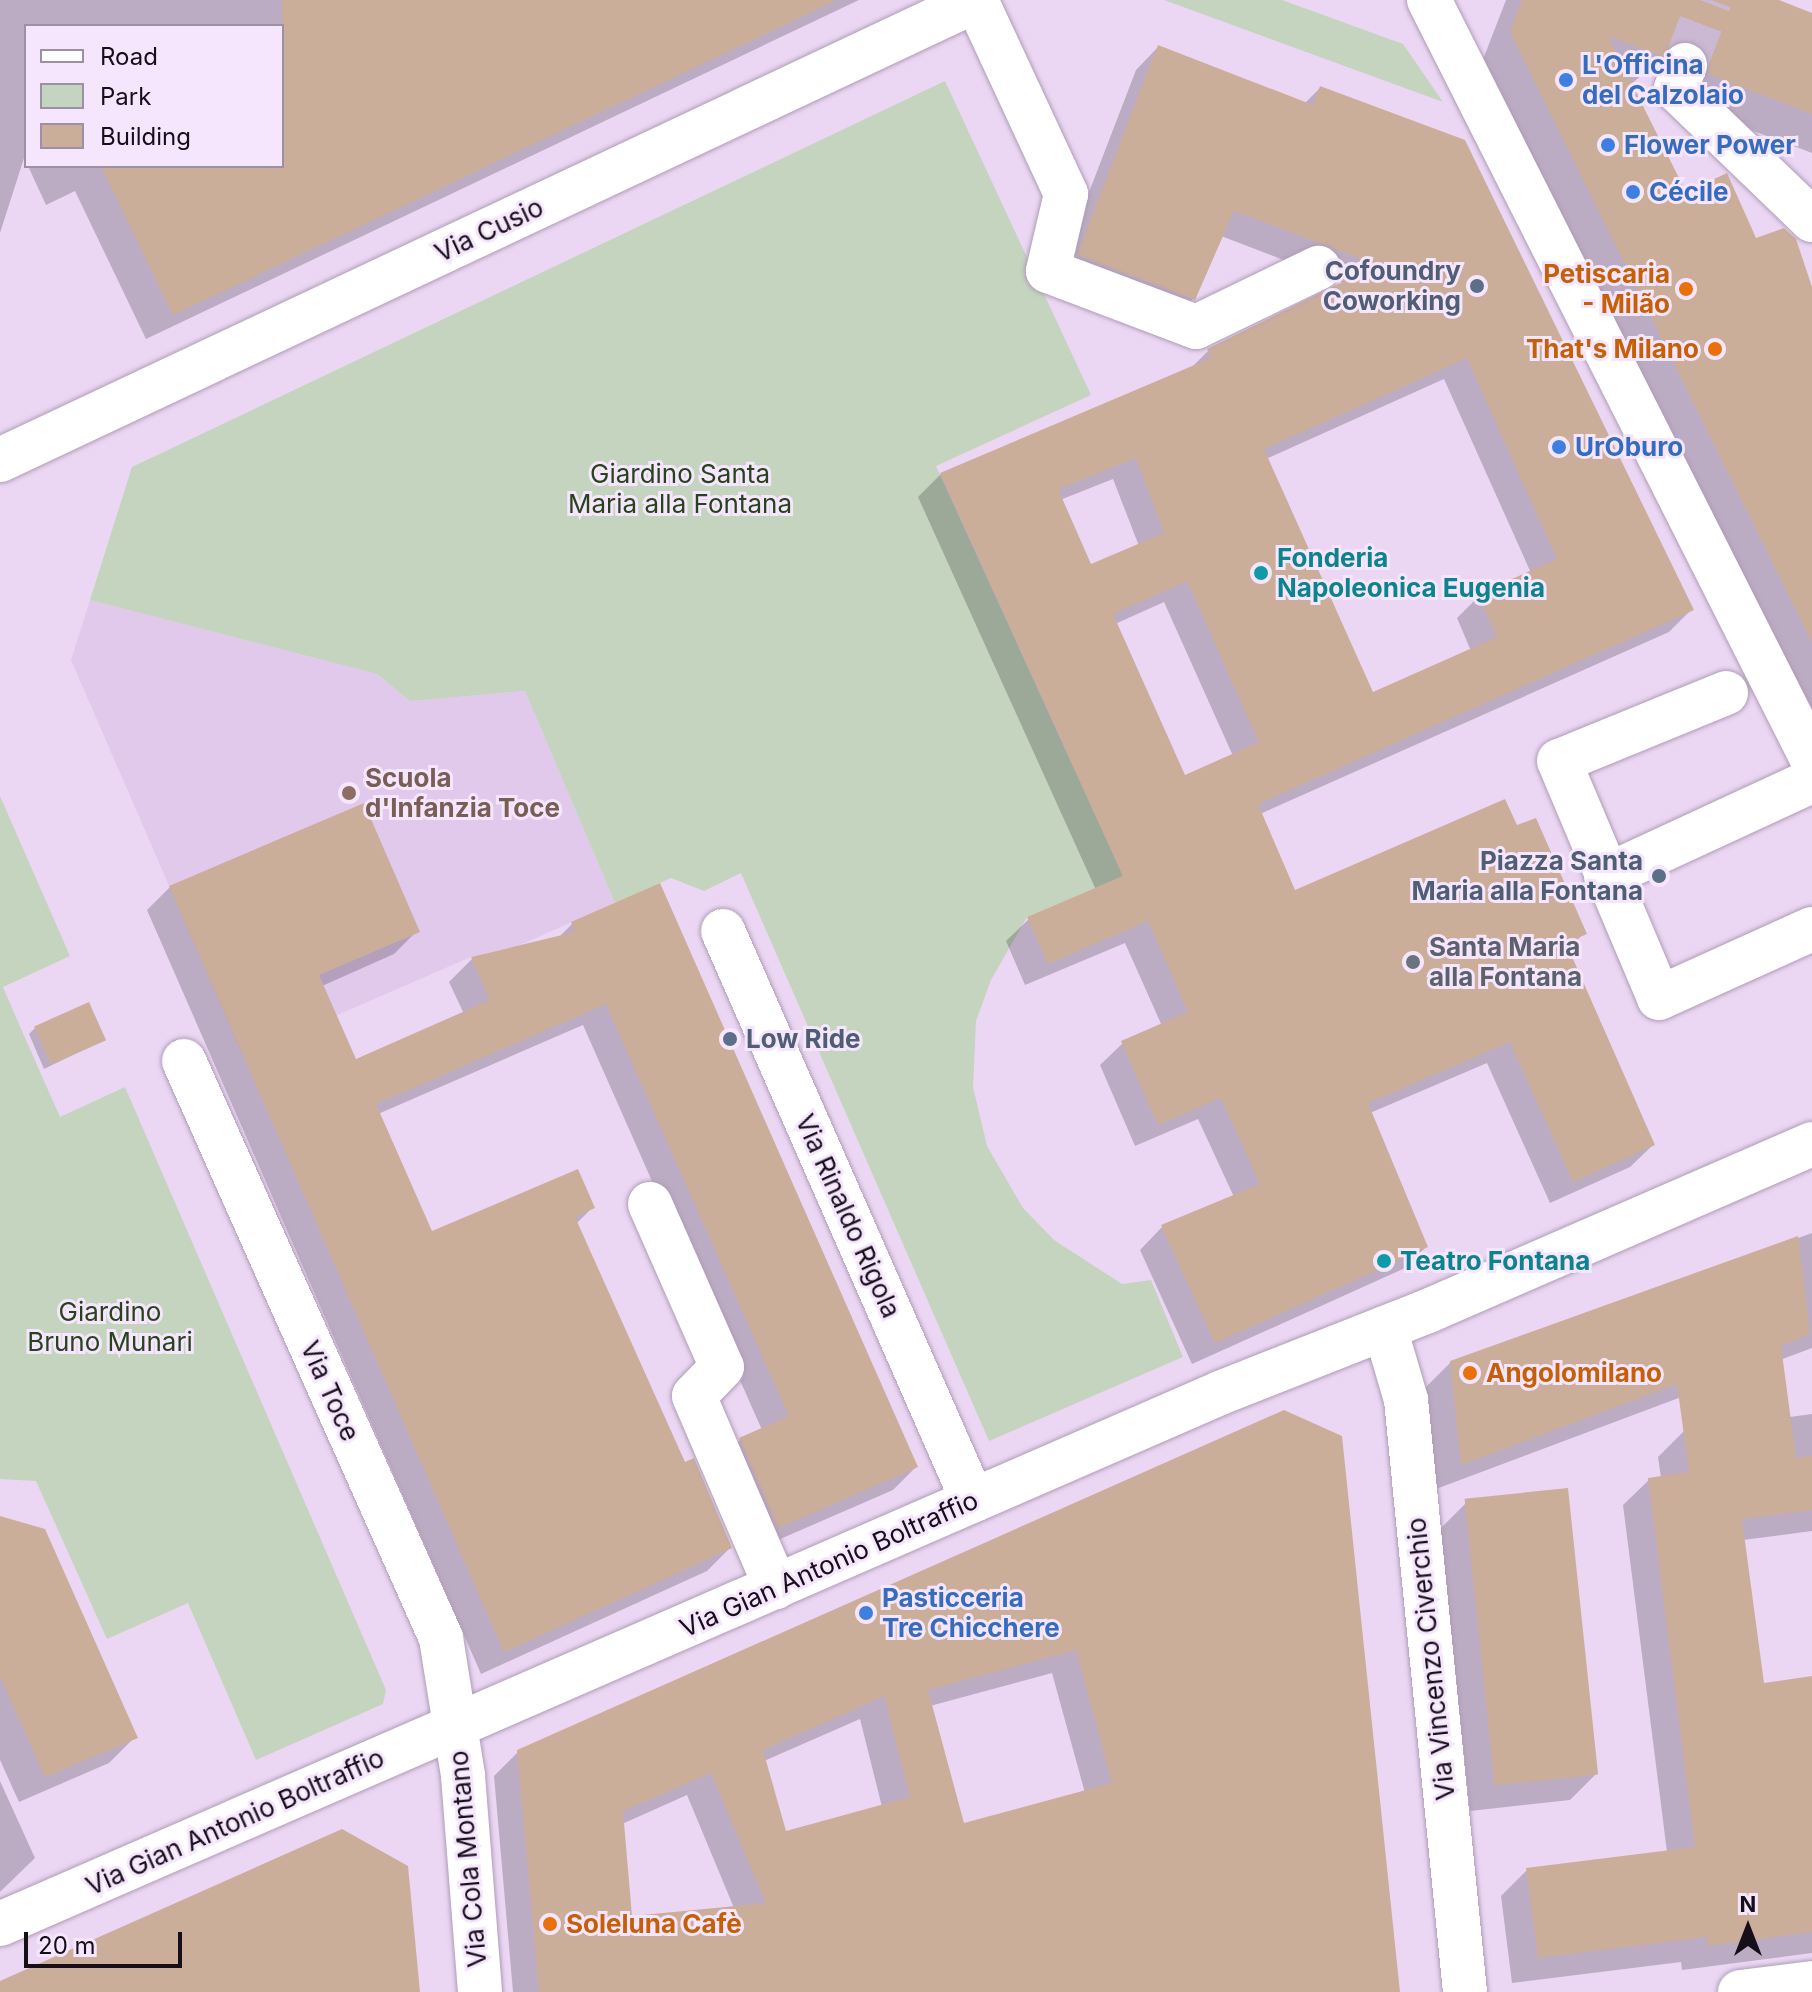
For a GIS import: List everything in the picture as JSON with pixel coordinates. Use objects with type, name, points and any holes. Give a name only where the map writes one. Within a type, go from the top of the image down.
[{"type":"street","points":[[977,0],[1066,194],[1048,271],[1196,327],[1318,268]]},
{"type":"street","name":"Via Cusio","points":[[0,460],[977,0]]},
{"type":"street","points":[[1429,0],[1812,759]]},
{"type":"street","points":[[1685,65],[1676,89],[1812,220]]},
{"type":"street","points":[[1726,693],[1559,761],[1659,998],[1812,929]]},
{"type":"street","points":[[1606,876],[1812,781]]},
{"type":"street","name":"Via Rinaldo Rigola","points":[[723,931],[973,1501]]},
{"type":"street","name":"Via Toce","points":[[184,1061],[441,1638],[455,1726]]},
{"type":"street","name":"Via Gian Antonio Boltraffio","points":[[0,1924],[1220,1393],[1385,1328],[1812,1144]]},
{"type":"street","points":[[650,1204],[722,1367],[694,1396],[776,1587]]},
{"type":"street","name":"Via Vincenzo Civerchio","points":[[1385,1328],[1406,1400],[1465,1992]]},
{"type":"street","name":"Via Cola Montano","points":[[455,1726],[480,1992]]},
{"type":"street","points":[[1740,1992],[1812,1983]]},
{"type":"shaded area","name":"Scuola d'Infanzia Toce","points":[[90,600],[377,674],[410,701],[525,691],[615,903],[520,945],[471,957],[243,1056],[71,660]]},
{"type":"green space","points":[[1164,0],[1282,0],[1403,44],[1443,102]]},
{"type":"green space","name":"Giardino Santa Maria alla Fontana","points":[[945,81],[1091,395],[936,466],[1123,876],[1027,917],[991,980],[976,1021],[973,1087],[987,1146],[1023,1208],[1054,1240],[1122,1284],[1151,1280],[1183,1357],[989,1441],[741,873],[704,891],[671,878],[615,903],[525,691],[410,701],[377,674],[90,600],[132,467]]},
{"type":"green space","name":"Giardino Bruno Munari","points":[[0,796],[70,956],[3,987],[60,1117],[125,1087],[386,1690],[383,1704],[256,1760],[188,1603],[107,1639],[36,1481],[0,1479]]},
{"type":"building","points":[[282,0],[837,0],[173,315],[102,168],[284,168]]},
{"type":"building","points":[[1522,0],[1779,0],[1812,13],[1812,114],[1708,74],[1709,60],[1694,42],[1680,41],[1662,56],[1608,36],[1686,192],[1727,173],[1756,238],[1784,228],[1796,239],[1812,287],[1812,642],[1510,32]]},
{"type":"building","points":[[1158,45],[1313,105],[1320,86],[1465,140],[1694,610],[1258,804],[1295,890],[1505,799],[1517,825],[1536,818],[1587,934],[1566,943],[1655,1145],[1573,1182],[1510,1042],[1368,1103],[1428,1247],[1215,1343],[1161,1225],[1260,1184],[1221,1098],[1158,1125],[1121,1041],[1188,1012],[1148,921],[1048,964],[1027,917],[1123,876],[940,473],[1211,358],[1207,349],[1377,265],[1234,211],[1195,300],[1077,255]],"holes":[[[1467,358],[1557,559],[1478,594],[1497,637],[1373,692],[1264,449]],[[1136,458],[1164,533],[1091,564],[1058,489]],[[1187,581],[1259,742],[1185,775],[1113,614]]]},
{"type":"building","points":[[364,803],[420,932],[319,975],[356,1059],[490,1000],[471,957],[575,932],[571,922],[660,883],[918,1467],[778,1528],[739,1438],[789,1416],[606,1004],[376,1104],[432,1231],[578,1169],[595,1208],[575,1217],[685,1462],[694,1458],[732,1548],[504,1652],[169,886]]},
{"type":"building","points":[[89,1002],[106,1040],[51,1065],[34,1026]]},
{"type":"building","points":[[1798,1236],[1810,1334],[1781,1346],[1796,1458],[1812,1456],[1812,1510],[1742,1519],[1764,1683],[1812,1676],[1812,1932],[1708,1946],[1707,1937],[1538,1958],[1526,1868],[1695,1847],[1648,1478],[1689,1472],[1677,1384],[1461,1465],[1450,1361]]},
{"type":"building","points":[[1284,1410],[1342,1436],[1400,1992],[539,1992],[517,1750]],"holes":[[[1076,1650],[1112,1783],[964,1823],[928,1690]],[[884,1696],[910,1797],[786,1831],[763,1750]],[[711,1773],[766,1903],[632,1916],[623,1811]]]},
{"type":"building","points":[[1568,1488],[1598,1774],[1495,1785],[1465,1499]]},
{"type":"building","points":[[0,1516],[45,1529],[138,1738],[45,1777],[0,1676]]},
{"type":"building","points":[[342,1829],[408,1866],[420,1992],[0,1992],[0,1981]]},
{"type":"tunnel","points":[[1685,65],[1710,0]]},
{"type":"place","name":"L'Officina del Calzolaio","points":[[1566,80]]},
{"type":"place","name":"Flower Power","points":[[1608,145]]},
{"type":"place","name":"Cécile","points":[[1633,192]]},
{"type":"place","name":"Cofoundry Coworking","points":[[1477,286]]},
{"type":"place","name":"Petiscaria - Milão","points":[[1686,289]]},
{"type":"place","name":"That's Milano","points":[[1715,349]]},
{"type":"place","name":"UrOburo","points":[[1559,447]]},
{"type":"place","name":"Fonderia Napoleonica Eugenia","points":[[1261,573]]},
{"type":"place","name":"Scuola d'Infanzia Toce","points":[[349,793]]},
{"type":"place","name":"Piazza Santa Maria alla Fontana","points":[[1659,876]]},
{"type":"place","name":"Santa Maria alla Fontana","points":[[1413,962]]},
{"type":"place","name":"Low Ride","points":[[730,1039]]},
{"type":"place","name":"Teatro Fontana","points":[[1384,1261]]},
{"type":"place","name":"Angolomilano","points":[[1470,1373]]},
{"type":"place","name":"Pasticceria Tre Chicchere","points":[[866,1613]]},
{"type":"place","name":"Soleluna Cafè","points":[[550,1924]]}]
